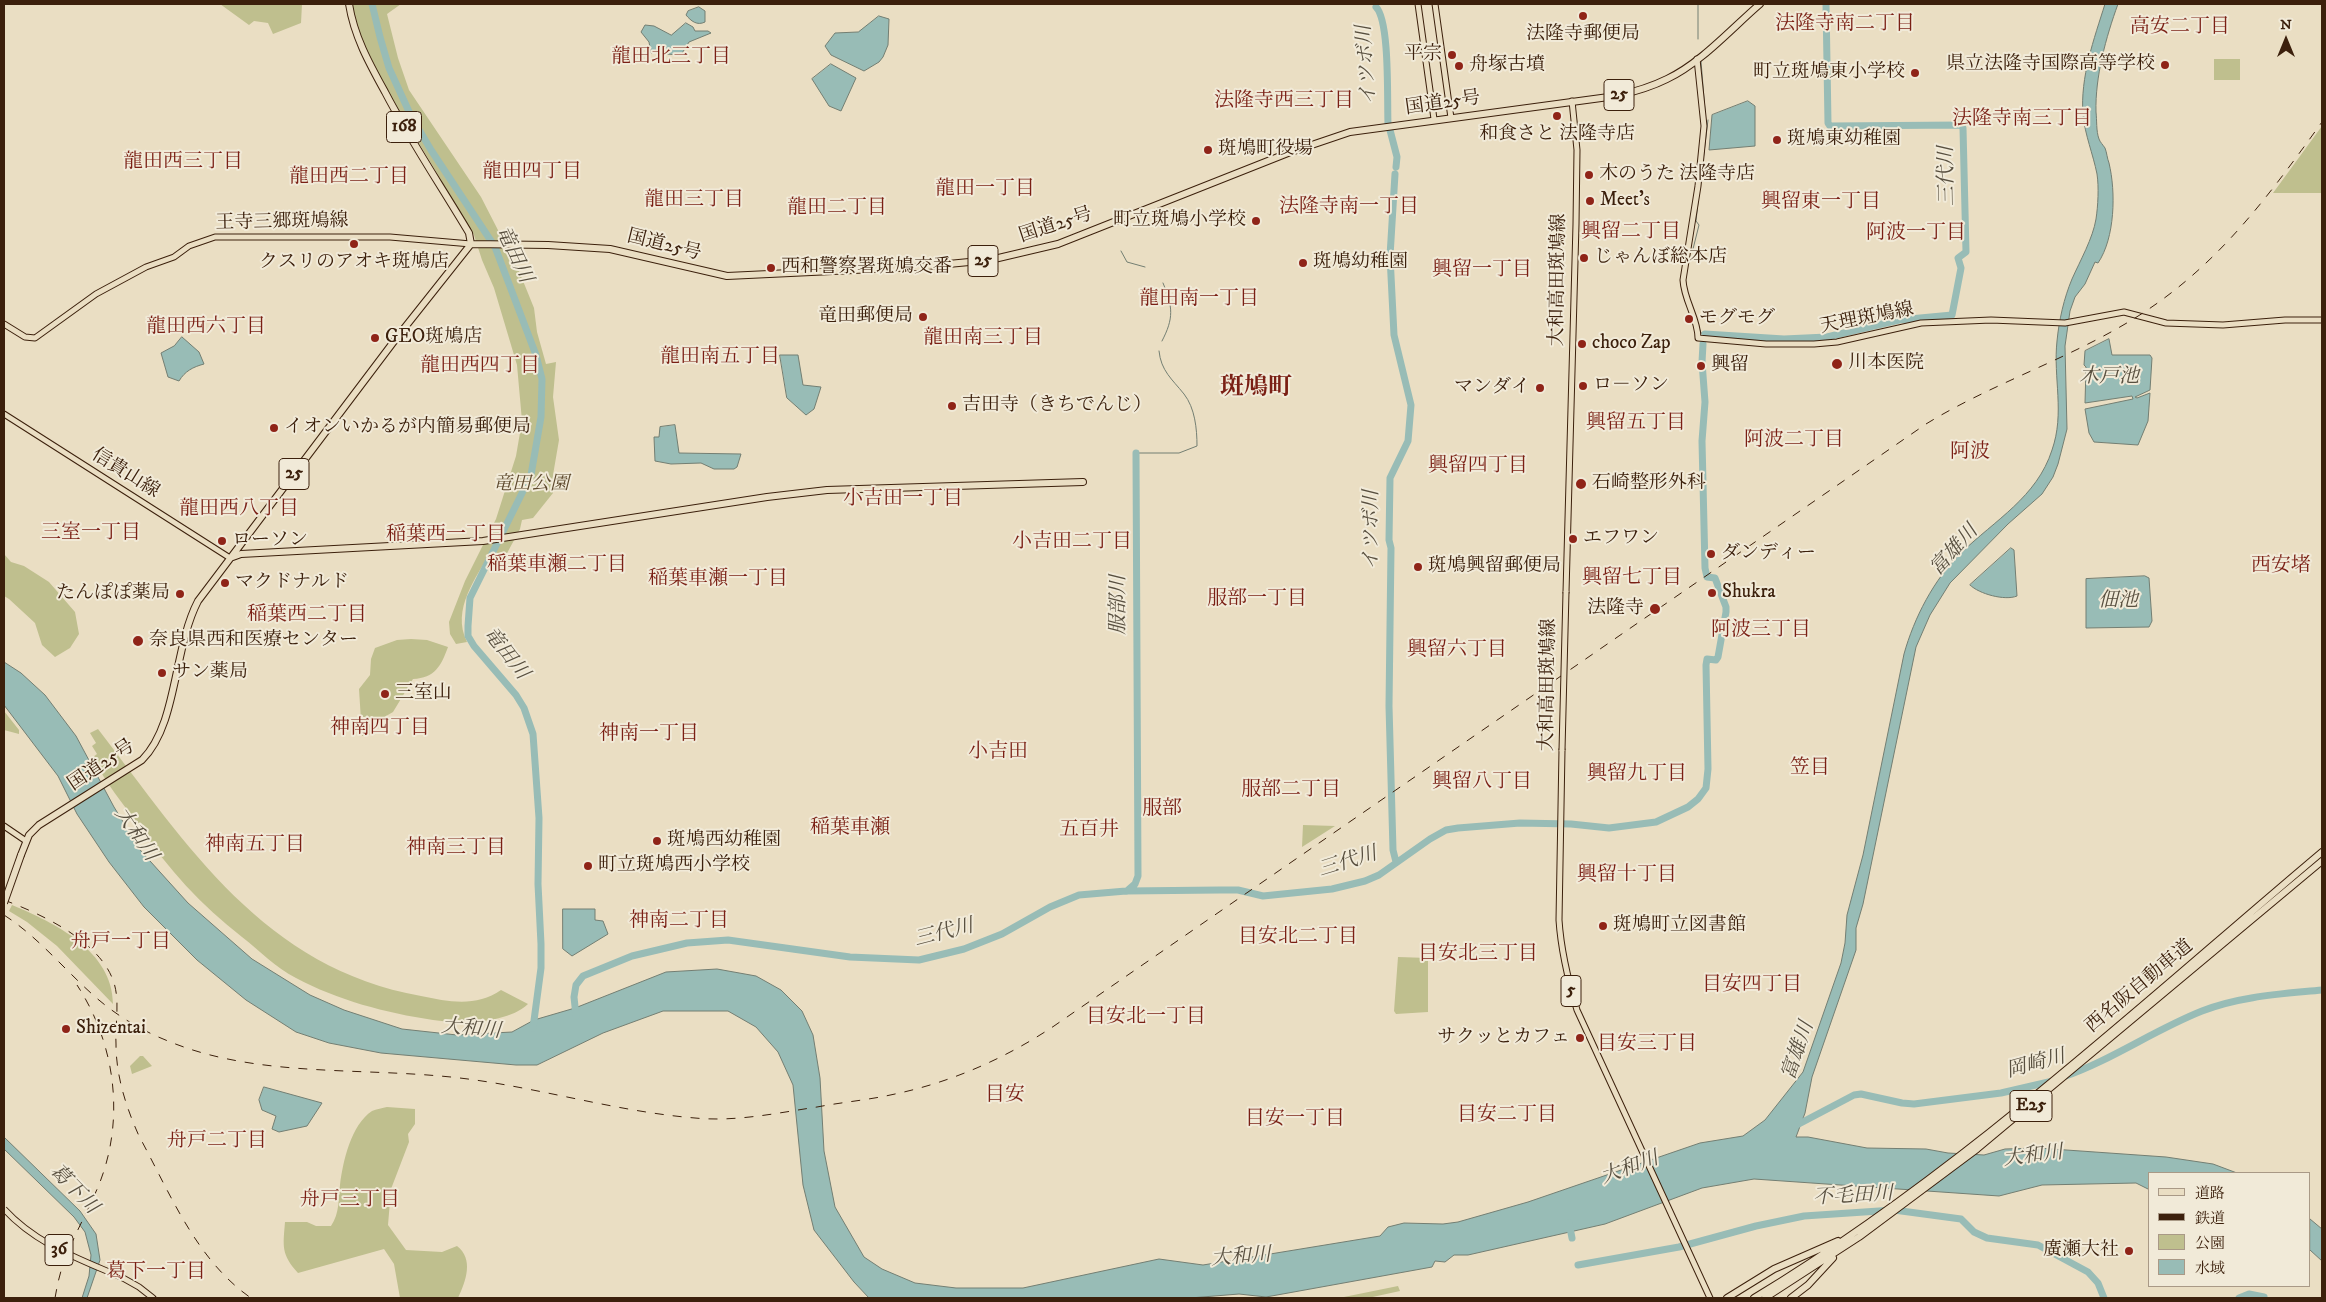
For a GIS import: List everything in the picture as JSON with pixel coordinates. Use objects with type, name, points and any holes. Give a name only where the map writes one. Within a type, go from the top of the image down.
[{"type":"highway","name":"168","points":[[349,4],[352,21],[360,45],[397,115],[469,233],[471,244]]},
{"type":"highway","name":"国道25号","points":[[4,903],[26,842],[39,825],[132,766],[149,752],[162,727],[170,701],[184,634],[191,614],[211,581],[398,336],[471,244],[610,248],[727,276],[926,266],[990,260],[1020,254],[1076,238],[1325,140],[1350,132],[1616,96],[1638,90],[1667,79],[1698,58],[1760,4]]},
{"type":"highway","points":[[230,558],[323,550],[438,545],[488,540],[801,492],[1083,482]]},
{"type":"highway","points":[[254,554],[263,550],[303,548],[307,543]]},
{"type":"highway","points":[[230,558],[241,554],[278,554]]},
{"type":"highway","name":"西名阪自動車道","points":[[1765,1298],[1856,1236],[2003,1129],[2307,869],[2322,852]]},
{"type":"highway","name":"西名阪自動車道","points":[[2307,869],[2322,861]]},
{"type":"highway","points":[[1726,1298],[1774,1269],[1856,1236]]},
{"type":"highway","points":[[1791,1298],[1808,1285],[1856,1236]]},
{"type":"highway","name":"西名阪自動車道","points":[[1754,1298],[1856,1236]]},
{"type":"main road","points":[[1418,4],[1434,120]]},
{"type":"main road","points":[[1435,4],[1450,118]]},
{"type":"main road","name":"天理斑鳩線","points":[[1698,58],[1704,133],[1698,186],[1683,280],[1684,292],[1698,329],[1698,338],[1772,345],[1814,344],[1848,340],[1921,323],[1999,320],[2048,324],[2076,322],[2124,312],[2166,323],[2223,325],[2285,320],[2322,320]]},
{"type":"main road","name":"大和高田斑鳩線","points":[[1572,101],[1576,150],[1576,224],[1559,920],[1568,980],[1577,1010],[1637,1142],[1690,1251],[1710,1298]]},
{"type":"main road","name":"王寺三郷斑鳩線","points":[[4,324],[25,337],[35,338],[103,290],[146,267],[174,257],[196,243],[214,237],[390,237],[471,244]]},
{"type":"main road","name":"信貴山線","points":[[4,414],[230,558]]},
{"type":"main road","points":[[4,826],[26,842]]},
{"type":"main road","name":"36","points":[[4,1209],[23,1229],[45,1244],[123,1278],[153,1298]]},
{"type":"green space","points":[[220,4],[302,4],[301,23],[273,34],[268,23],[254,21],[249,25]]},
{"type":"green space","name":"竜田公園","points":[[351,4],[401,4],[387,14],[398,58],[409,90],[481,197],[519,271],[534,308],[537,332],[546,364],[556,362],[553,397],[559,440],[553,475],[553,493],[533,518],[522,520],[520,529],[505,557],[492,550],[473,583],[464,606],[463,630],[467,642],[456,644],[450,634],[449,622],[465,581],[496,519],[516,456],[522,421],[517,365],[494,288],[474,235],[387,90],[360,40]]},
{"type":"green space","points":[[2214,59],[2240,59],[2240,80],[2214,80]]},
{"type":"green space","points":[[2322,126],[2322,193],[2273,193]]},
{"type":"green space","points":[[4,554],[11,562],[24,566],[49,582],[75,612],[79,634],[70,648],[55,657],[42,645],[35,623],[4,596]]},
{"type":"green space","points":[[397,640],[427,640],[448,647],[443,660],[432,673],[413,679],[393,712],[381,719],[372,734],[362,736],[359,689],[370,675],[371,659],[375,648]]},
{"type":"green space","points":[[4,711],[19,730],[19,734],[4,730]]},
{"type":"green space","points":[[98,729],[198,858],[234,896],[274,930],[317,959],[366,981],[421,996],[462,1002],[482,999],[501,990],[528,1004],[519,1011],[496,1019],[469,1022],[433,1020],[362,1005],[328,993],[288,974],[227,925],[199,899],[162,857],[109,784],[93,757],[97,754],[92,746],[96,743],[90,733]]},
{"type":"green space","points":[[1303,825],[1335,826],[1302,847]]},
{"type":"green space","points":[[12,905],[63,930],[79,941],[103,969],[110,985],[113,1004],[57,946],[27,922],[9,911]]},
{"type":"green space","points":[[1398,957],[1428,958],[1428,1012],[1396,1014],[1394,1011]]},
{"type":"green space","points":[[140,1056],[143,1056],[152,1066],[132,1074],[130,1066]]},
{"type":"green space","points":[[387,1107],[415,1109],[415,1124],[408,1134],[409,1142],[391,1189],[388,1225],[406,1250],[442,1252],[457,1246],[462,1251],[467,1264],[467,1270],[464,1285],[458,1298],[400,1298],[394,1264],[384,1249],[298,1273],[284,1250],[285,1222],[307,1222],[316,1226],[331,1226],[337,1211],[343,1165],[353,1134],[365,1117],[372,1111]]},
{"type":"green space","points":[[1398,1286],[1400,1291],[1368,1298],[1339,1298]]},
{"type":"water","name":"大和川","points":[[2105,4],[2118,4],[2102,57],[2096,99],[2098,136],[2106,150],[2113,187],[2111,228],[2104,253],[2098,263],[2095,262],[2085,284],[2075,297],[2070,311],[2065,346],[2067,429],[2058,464],[2053,477],[2042,494],[2008,524],[1950,583],[1930,615],[1916,647],[1863,904],[1856,928],[1856,950],[1812,1077],[1805,1113],[1796,1137],[1808,1137],[1867,1148],[1926,1149],[1948,1153],[1984,1155],[2005,1149],[2038,1148],[2166,1157],[2213,1164],[2234,1172],[2148,1172],[2148,1189],[2136,1183],[2042,1185],[1999,1196],[1754,1179],[1702,1188],[1605,1224],[1468,1255],[1454,1255],[1445,1262],[1435,1261],[1432,1267],[1266,1297],[1239,1294],[1190,1298],[869,1298],[854,1282],[814,1230],[803,1185],[793,1085],[778,1052],[756,1027],[728,1011],[663,1011],[603,1033],[537,1065],[516,1065],[381,1053],[329,1043],[296,1032],[246,1000],[197,960],[144,907],[109,862],[77,814],[58,776],[4,705],[4,662],[21,673],[45,695],[76,736],[114,807],[141,851],[188,903],[252,959],[310,995],[344,1010],[402,1029],[457,1035],[512,1032],[534,1020],[575,1008],[666,972],[717,969],[756,976],[781,990],[802,1011],[813,1035],[820,1078],[824,1151],[835,1207],[864,1257],[882,1269],[915,1283],[956,1288],[1023,1288],[1159,1259],[1203,1265],[1380,1236],[1388,1227],[1404,1223],[1443,1224],[1458,1222],[1528,1202],[1700,1143],[1743,1136],[1765,1120],[1803,1072],[1841,963],[1847,915],[1863,855],[1904,654],[1919,613],[1951,563],[2026,495],[2045,467],[2052,450],[2058,423],[2056,355],[2064,301],[2092,234],[2097,214],[2097,174],[2083,115],[2086,72]]},
{"type":"water","points":[[699,7],[705,11],[705,22],[697,23],[686,15],[688,11]]},
{"type":"water","points":[[879,16],[889,19],[888,45],[879,62],[864,71],[831,55],[825,46],[835,33],[858,32]]},
{"type":"water","points":[[686,23],[693,27],[695,31],[708,31],[711,33],[689,42],[681,55],[651,53],[649,42],[641,32],[645,25],[654,26],[671,35]]},
{"type":"water","points":[[831,64],[856,78],[841,111],[829,106],[812,79]]},
{"type":"water","points":[[1748,101],[1755,106],[1755,146],[1709,150],[1712,115]]},
{"type":"water","points":[[182,337],[199,352],[204,364],[190,370],[179,381],[168,377],[161,353],[174,346]]},
{"type":"water","name":"木戸池","points":[[2109,339],[2112,355],[2150,355],[2152,358],[2150,390],[2135,397],[2150,393],[2148,421],[2138,445],[2094,442],[2089,433],[2085,409],[2133,399],[2132,396],[2085,403],[2085,351]]},
{"type":"water","points":[[780,355],[798,355],[803,385],[821,387],[814,409],[806,415],[787,398]]},
{"type":"water","points":[[675,425],[679,453],[741,454],[737,467],[734,469],[714,469],[701,463],[671,464],[655,461],[654,437],[659,437],[660,427]]},
{"type":"water","points":[[2011,548],[2014,550],[2017,596],[2006,598],[1992,596],[1970,585]]},
{"type":"water","name":"佃池","points":[[2145,576],[2149,578],[2152,621],[2149,627],[2086,628],[2086,579]]},
{"type":"water","points":[[563,909],[595,909],[595,920],[603,921],[608,934],[572,956],[563,949]]},
{"type":"water","points":[[264,1087],[322,1103],[307,1126],[279,1132],[272,1129],[276,1116],[262,1110],[259,1100]]},
{"type":"water","points":[[4,1137],[80,1211],[96,1234],[100,1260],[87,1298],[82,1298],[89,1276],[91,1255],[85,1232],[74,1217],[4,1149]]},
{"type":"water","points":[[2311,1220],[2322,1229],[2322,1261],[2311,1251]]},
{"type":"waterway","name":"竜田川","points":[[372,4],[389,68],[411,116],[431,150],[495,247],[536,355],[542,379],[541,417],[531,475],[470,598],[468,626],[468,636],[474,646],[516,695],[524,708],[533,734],[539,818],[538,884],[541,944],[541,968],[533,1028]]},
{"type":"waterway","points":[[1698,4],[1698,39]]},
{"type":"waterway","name":"三代川","points":[[1705,334],[1784,339],[1827,337],[1899,320],[1952,315],[1961,268],[1958,258],[1966,252],[1963,128],[1961,125],[1830,126],[1828,123],[1826,4]]},
{"type":"waterway","name":"イツボ川","points":[[1376,7],[1384,28],[1386,44],[1388,124]]},
{"type":"waterway","points":[[1701,61],[1705,111]]},
{"type":"waterway","points":[[1702,169],[1708,120]]},
{"type":"waterway","name":"イツボ川","points":[[1390,130],[1397,157],[1396,167]]},
{"type":"waterway","name":"イツボ川","points":[[1395,174],[1390,256],[1394,335],[1411,405],[1408,441],[1390,478],[1389,706],[1393,850],[1396,862]]},
{"type":"waterway","points":[[1690,253],[1693,249],[1699,225],[1696,221],[1699,193]]},
{"type":"waterway","name":"服部川","points":[[1121,251],[1127,262],[1145,267]]},
{"type":"waterway","name":"服部川","points":[[1162,341],[1169,326],[1171,312],[1169,299],[1163,283]]},
{"type":"waterway","name":"三代川","points":[[1700,330],[1701,333],[1705,334]]},
{"type":"waterway","name":"三代川","points":[[576,1016],[574,997],[576,985],[583,976],[632,956],[687,943],[728,940],[850,957],[919,960],[964,949],[1002,934],[1050,907],[1079,895],[1126,891],[1238,890],[1263,896],[1332,889],[1365,881],[1379,875],[1446,830],[1520,823],[1571,824],[1609,828],[1656,822],[1688,807],[1698,799],[1706,788],[1708,769],[1706,665],[1707,659],[1716,660],[1718,657],[1726,612],[1726,607],[1715,578],[1707,577],[1705,568],[1702,441],[1705,402],[1702,362],[1703,344]]},
{"type":"waterway","name":"服部川","points":[[1136,453],[1179,453],[1197,446],[1196,426],[1191,406],[1162,364],[1159,351]]},
{"type":"waterway","name":"服部川","points":[[1127,891],[1135,884],[1138,876],[1136,453]]},
{"type":"waterway","name":"岡崎川","points":[[2063,1077],[2099,1062],[2184,1019],[2216,1006],[2261,996],[2322,990]]},
{"type":"waterway","name":"岡崎川","points":[[1795,1126],[1854,1095],[1861,1094],[1914,1104],[2001,1093],[2053,1081]]},
{"type":"waterway","name":"不毛田川","points":[[1578,1265],[1679,1247],[1756,1226],[1804,1216],[1894,1210],[1961,1219],[1974,1232],[1987,1238],[2038,1245],[2088,1272],[2098,1283],[2104,1298]]},
{"type":"waterway","name":"不毛田川","points":[[1569,1223],[1572,1238]]},
{"type":"waterway","points":[[2239,1298],[2249,1294],[2264,1297]]},
{"type":"railway","points":[[4,915],[39,943],[100,1001],[128,1021],[168,1041],[200,1052],[233,1060],[302,1069],[440,1076],[504,1085],[631,1109],[710,1119],[756,1116],[895,1094],[958,1076],[998,1058],[1054,1026],[1926,424],[1978,396],[2110,333],[2164,298],[2191,277],[2239,229],[2281,178],[2322,122]]},
{"type":"railway","points":[[4,900],[52,921],[68,931],[97,954],[107,968],[114,983],[117,998],[116,1056],[120,1080],[126,1103],[139,1136],[186,1224],[200,1245],[215,1265],[251,1298]]},
{"type":"railway","points":[[55,1298],[60,1273],[67,1254],[100,1182],[108,1157],[114,1106],[108,1056],[90,1007],[77,985]]},
{"type":"place","name":"法隆寺郵便局","points":[[1583,16]]},
{"type":"place","name":"平宗","points":[[1452,55]]},
{"type":"place","name":"県立法隆寺国際高等学校","points":[[2165,65]]},
{"type":"place","name":"舟塚古墳","points":[[1459,66]]},
{"type":"place","name":"町立斑鳩東小学校","points":[[1915,73]]},
{"type":"place","name":"和食さと 法隆寺店","points":[[1557,116]]},
{"type":"place","name":"斑鳩東幼稚園","points":[[1777,140]]},
{"type":"place","name":"斑鳩町役場","points":[[1208,150]]},
{"type":"place","name":"木のうた 法隆寺店","points":[[1589,175]]},
{"type":"place","name":"Meet’s","points":[[1590,201]]},
{"type":"place","name":"町立斑鳩小学校","points":[[1256,221]]},
{"type":"place","name":"クスリのアオキ斑鳩店","points":[[354,244]]},
{"type":"place","name":"じゃんぼ総本店","points":[[1584,258]]},
{"type":"place","name":"斑鳩幼稚園","points":[[1303,263]]},
{"type":"place","name":"西和警察署斑鳩交番","points":[[771,268]]},
{"type":"place","name":"竜田郵便局","points":[[923,317]]},
{"type":"place","name":"モグモグ","points":[[1689,319]]},
{"type":"place","name":"GEO斑鳩店","points":[[375,338]]},
{"type":"place","name":"choco Zap","points":[[1582,344]]},
{"type":"place","name":"川本医院","points":[[1837,364]]},
{"type":"place","name":"興留","points":[[1701,366]]},
{"type":"place","name":"ロ－ソン","points":[[1583,386]]},
{"type":"place","name":"マンダイ","points":[[1540,388]]},
{"type":"place","name":"吉田寺（きちでんじ）","points":[[952,406]]},
{"type":"place","name":"イオンいかるが内簡易郵便局","points":[[274,428]]},
{"type":"place","name":"石崎整形外科","points":[[1581,484]]},
{"type":"place","name":"エフワン","points":[[1573,539]]},
{"type":"place","name":"ローソン","points":[[222,541]]},
{"type":"place","name":"ダンディー","points":[[1711,554]]},
{"type":"place","name":"斑鳩興留郵便局","points":[[1418,567]]},
{"type":"place","name":"マクドナルド","points":[[225,583]]},
{"type":"place","name":"Shukra","points":[[1712,593]]},
{"type":"place","name":"たんぽぽ薬局","points":[[180,594]]},
{"type":"place","name":"法隆寺","points":[[1655,609]]},
{"type":"place","name":"奈良県西和医療センター","points":[[138,641]]},
{"type":"place","name":"サン薬局","points":[[162,673]]},
{"type":"place","name":"三室山","points":[[385,694]]},
{"type":"place","name":"斑鳩西幼稚園","points":[[657,841]]},
{"type":"place","name":"町立斑鳩西小学校","points":[[588,866]]},
{"type":"place","name":"斑鳩町立図書館","points":[[1603,926]]},
{"type":"place","name":"Shizentai","points":[[66,1029]]},
{"type":"place","name":"サクッとカフェ","points":[[1580,1038]]},
{"type":"place","name":"廣瀬大社","points":[[2129,1251]]},
{"type":"district","name":"法隆寺南二丁目","points":[[1845,25]]},
{"type":"district","name":"高安二丁目","points":[[2180,28]]},
{"type":"district","name":"龍田北三丁目","points":[[671,58]]},
{"type":"district","name":"法隆寺西三丁目","points":[[1284,102]]},
{"type":"district","name":"法隆寺南三丁目","points":[[2022,120]]},
{"type":"district","name":"龍田西三丁目","points":[[183,163]]},
{"type":"district","name":"龍田四丁目","points":[[532,173]]},
{"type":"district","name":"龍田西二丁目","points":[[349,178]]},
{"type":"district","name":"龍田一丁目","points":[[985,190]]},
{"type":"district","name":"龍田三丁目","points":[[694,201]]},
{"type":"district","name":"興留東一丁目","points":[[1821,203]]},
{"type":"district","name":"法隆寺南一丁目","points":[[1349,208]]},
{"type":"district","name":"龍田二丁目","points":[[837,209]]},
{"type":"district","name":"興留二丁目","points":[[1631,233]]},
{"type":"district","name":"阿波一丁目","points":[[1916,234]]},
{"type":"district","name":"興留一丁目","points":[[1482,271]]},
{"type":"district","name":"龍田南一丁目","points":[[1199,300]]},
{"type":"district","name":"龍田西六丁目","points":[[206,328]]},
{"type":"district","name":"龍田南三丁目","points":[[983,339]]},
{"type":"district","name":"龍田南五丁目","points":[[720,358]]},
{"type":"district","name":"龍田西四丁目","points":[[480,367]]},
{"type":"district","name":"斑鳩町","points":[[1256,389]]},
{"type":"district","name":"興留五丁目","points":[[1636,424]]},
{"type":"district","name":"阿波二丁目","points":[[1794,441]]},
{"type":"district","name":"阿波","points":[[1970,453]]},
{"type":"district","name":"興留四丁目","points":[[1478,467]]},
{"type":"district","name":"小吉田一丁目","points":[[903,500]]},
{"type":"district","name":"龍田西八丁目","points":[[239,510]]},
{"type":"district","name":"三室一丁目","points":[[91,534]]},
{"type":"district","name":"稲葉西一丁目","points":[[446,536]]},
{"type":"district","name":"小吉田二丁目","points":[[1072,543]]},
{"type":"district","name":"稲葉車瀬二丁目","points":[[557,566]]},
{"type":"district","name":"西安堵","points":[[2281,567]]},
{"type":"district","name":"興留七丁目","points":[[1632,579]]},
{"type":"district","name":"稲葉車瀬一丁目","points":[[718,580]]},
{"type":"district","name":"服部一丁目","points":[[1257,600]]},
{"type":"district","name":"稲葉西二丁目","points":[[307,616]]},
{"type":"district","name":"阿波三丁目","points":[[1761,631]]},
{"type":"district","name":"興留六丁目","points":[[1457,651]]},
{"type":"district","name":"神南四丁目","points":[[380,729]]},
{"type":"district","name":"神南一丁目","points":[[649,735]]},
{"type":"district","name":"小吉田","points":[[998,753]]},
{"type":"district","name":"笠目","points":[[1810,769]]},
{"type":"district","name":"興留九丁目","points":[[1637,775]]},
{"type":"district","name":"興留八丁目","points":[[1482,783]]},
{"type":"district","name":"服部二丁目","points":[[1291,791]]},
{"type":"district","name":"服部","points":[[1162,810]]},
{"type":"district","name":"稲葉車瀬","points":[[850,829]]},
{"type":"district","name":"五百井","points":[[1089,831]]},
{"type":"district","name":"神南五丁目","points":[[255,846]]},
{"type":"district","name":"神南三丁目","points":[[456,849]]},
{"type":"district","name":"興留十丁目","points":[[1627,876]]},
{"type":"district","name":"神南二丁目","points":[[679,922]]},
{"type":"district","name":"目安北二丁目","points":[[1298,938]]},
{"type":"district","name":"舟戸一丁目","points":[[121,943]]},
{"type":"district","name":"目安北三丁目","points":[[1478,955]]},
{"type":"district","name":"目安四丁目","points":[[1752,986]]},
{"type":"district","name":"目安北一丁目","points":[[1146,1018]]},
{"type":"district","name":"目安三丁目","points":[[1647,1045]]},
{"type":"district","name":"目安","points":[[1005,1096]]},
{"type":"district","name":"目安二丁目","points":[[1507,1116]]},
{"type":"district","name":"目安一丁目","points":[[1295,1120]]},
{"type":"district","name":"舟戸二丁目","points":[[217,1142]]},
{"type":"district","name":"舟戸三丁目","points":[[350,1201]]},
{"type":"district","name":"葛下一丁目","points":[[156,1273]]},
{"type":"water label","name":"富雄川","points":[[1955,551]]},
{"type":"water label","name":"富雄川","points":[[1799,1051]]},
{"type":"water label","name":"葛下川","points":[[73,1190]]}]
